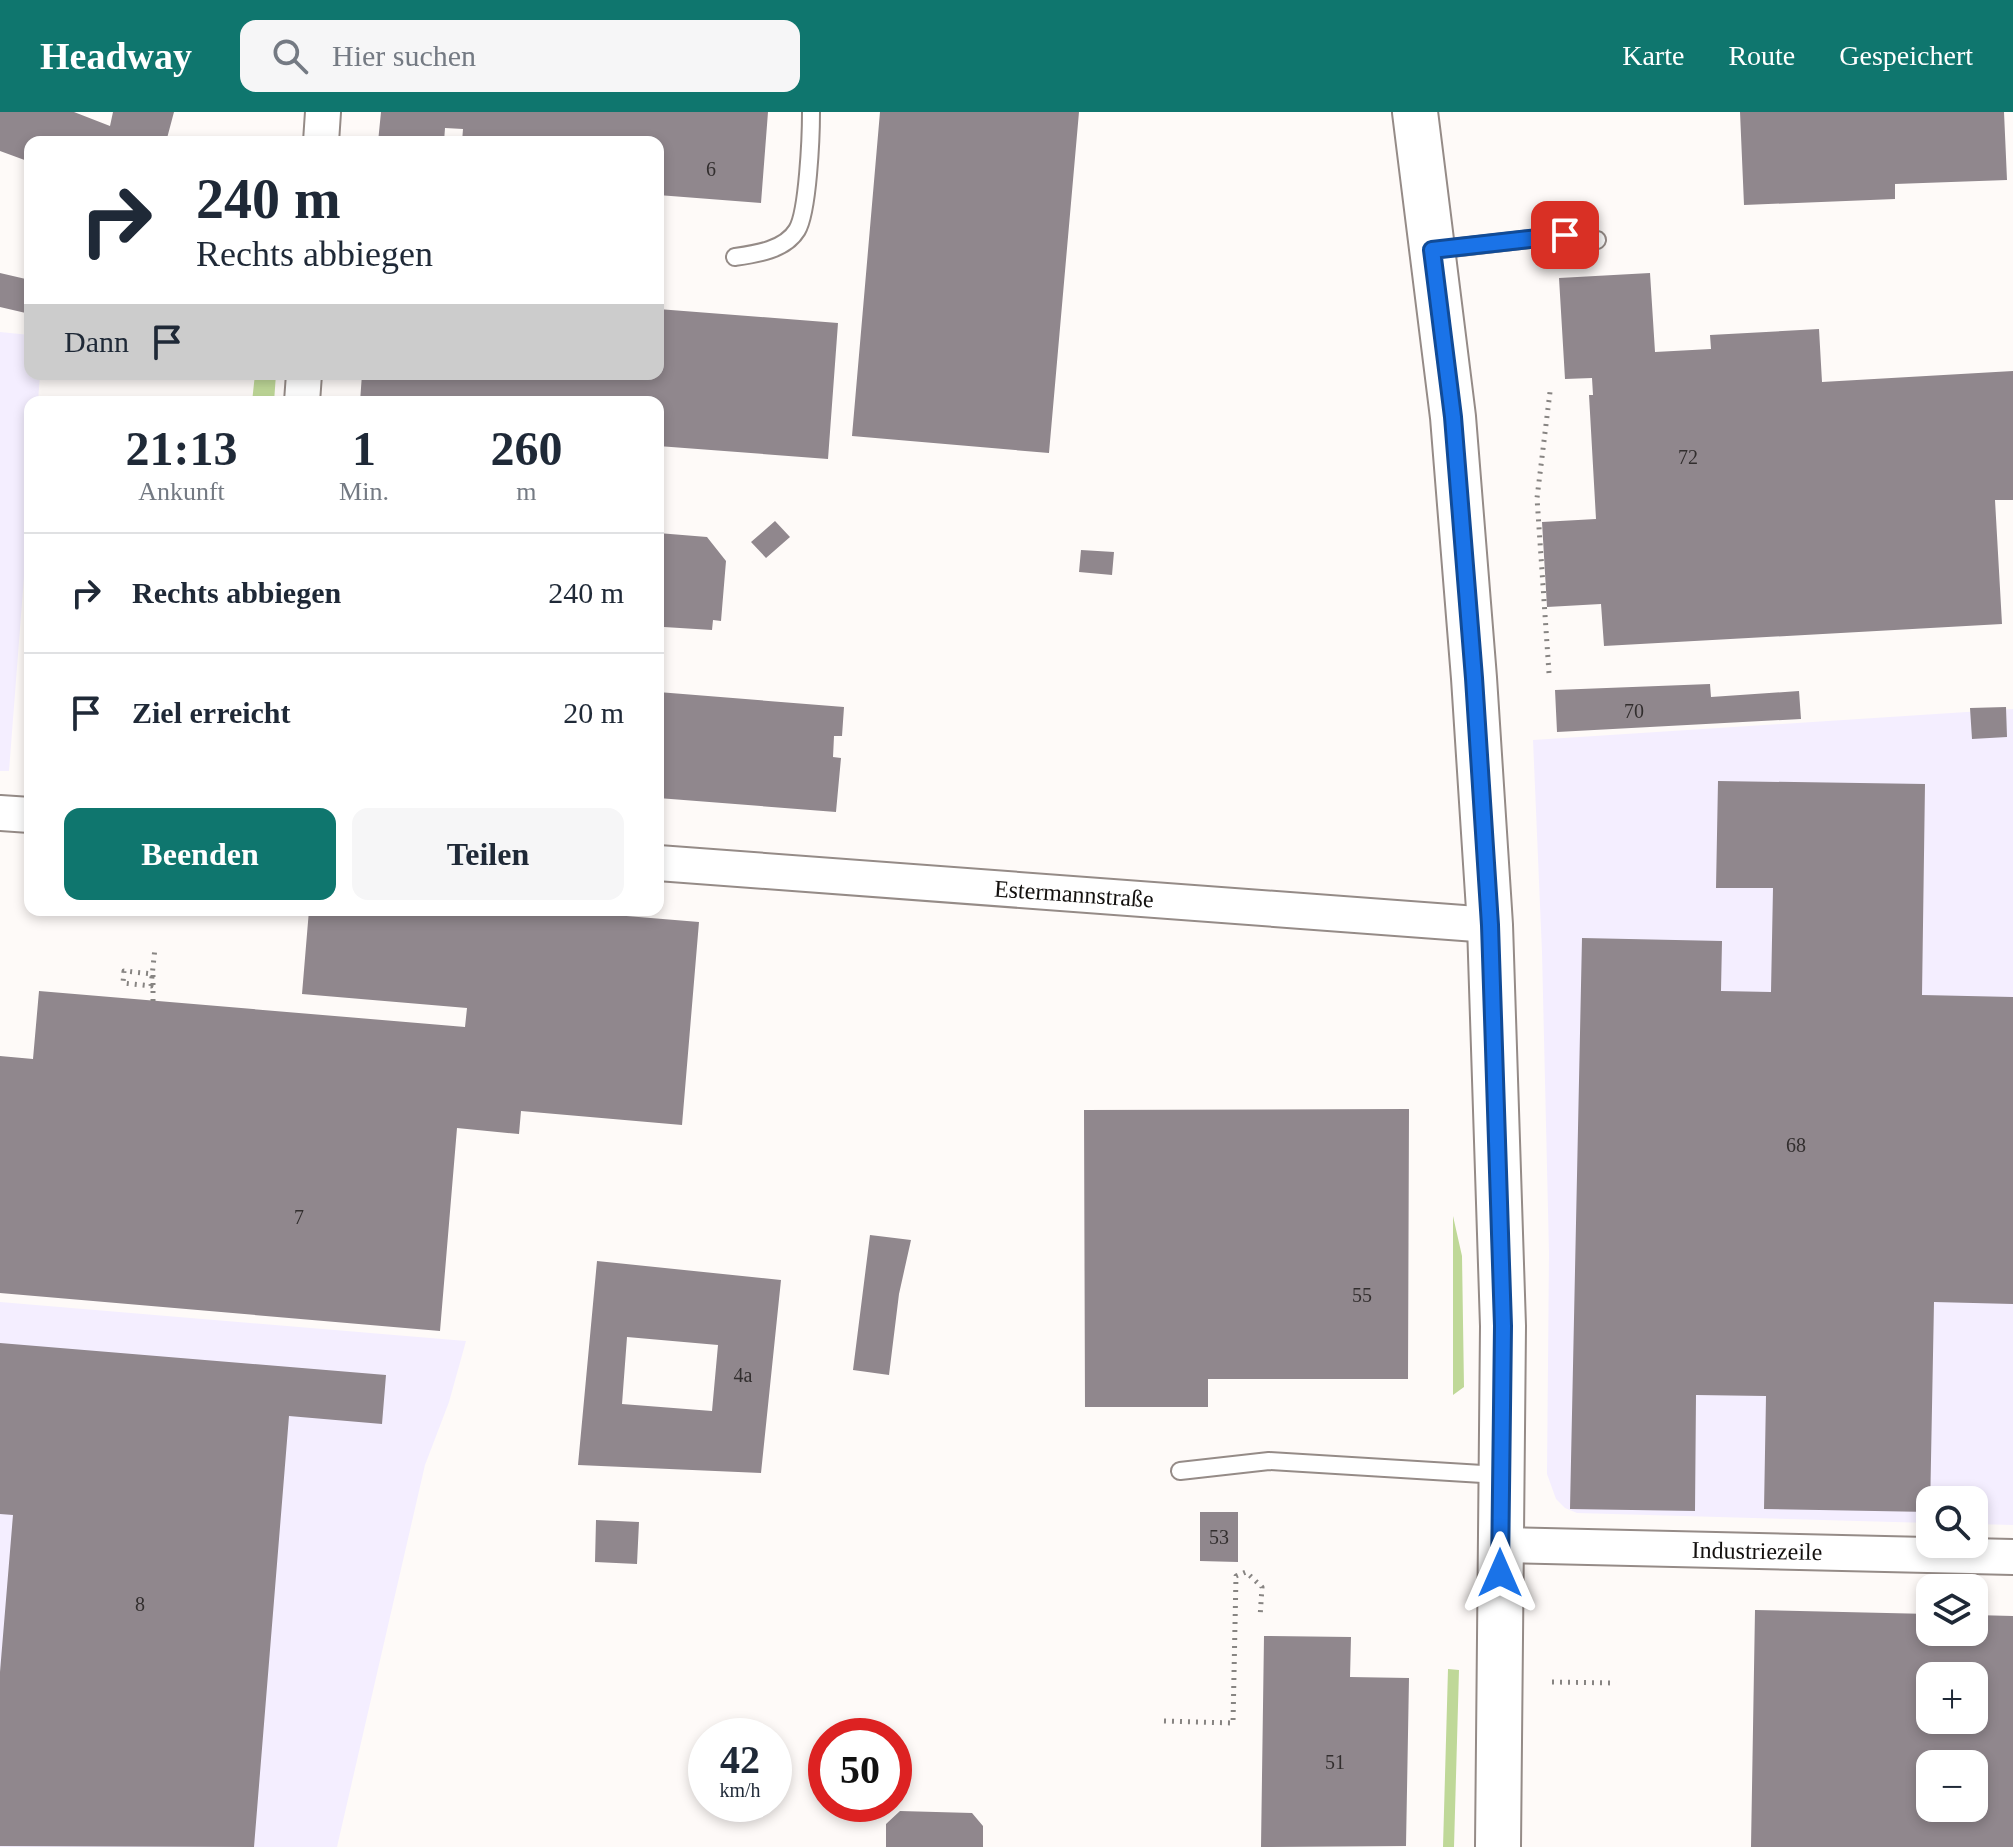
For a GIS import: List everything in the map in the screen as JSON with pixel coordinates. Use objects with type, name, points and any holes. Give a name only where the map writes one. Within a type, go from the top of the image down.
[{"type":"main road","points":[[1415,112],[1453,417],[1490,925],[1503,1326],[1498,1847]]},
{"type":"street","points":[[321,136],[323,112]]},
{"type":"street","points":[[0,813],[24,815]]},
{"type":"street","name":"Estermannstraße","points":[[664,863],[1490,925]]},
{"type":"street","name":"Industriezeile","points":[[1500,1545],[2013,1557]]},
{"type":"lane","points":[[735,257],[762,253],[781,244],[796,231],[803,208],[811,112]]},
{"type":"lane","points":[[1432,250],[1597,232]]},
{"type":"lane","points":[[1180,1471],[1269,1461],[1501,1475]]},
{"type":"path","points":[[1549,673],[1537,498],[1550,392]]},
{"type":"path","points":[[153,1001],[155,948]]},
{"type":"path","points":[[124,971],[153,974],[151,986],[123,983],[124,971]]},
{"type":"path","points":[[1164,1721],[1233,1723],[1236,1576],[1246,1572],[1262,1587],[1260,1618]]},
{"type":"path","points":[[1552,1682],[1616,1683]]},
{"type":"shaded area","points":[[0,332],[24,334],[24,380],[40,380],[38,396],[24,396],[24,577],[9,771],[0,771]]},
{"type":"shaded area","points":[[2013,709],[2013,1525],[1988,1524],[1988,1486],[1916,1486],[1916,1523],[1577,1513],[1565,1508],[1556,1499],[1547,1474],[1549,1253],[1533,740]]},
{"type":"shaded area","points":[[0,1302],[466,1341],[449,1402],[425,1465],[337,1847],[0,1847]]},
{"type":"green space","points":[[254,380],[276,380],[274,396],[253,396]]},
{"type":"green space","points":[[1453,1216],[1462,1256],[1464,1387],[1453,1395]]},
{"type":"green space","points":[[1448,1669],[1459,1670],[1454,1847],[1443,1847]]},
{"type":"building","points":[[0,112],[74,112],[110,126],[113,112],[174,112],[168,136],[24,136],[24,160],[0,151]]},
{"type":"building","points":[[381,112],[768,112],[761,203],[664,195],[664,136],[462,136],[463,129],[445,128],[444,136],[379,136]]},
{"type":"building","points":[[880,112],[1079,112],[1049,453],[852,436]]},
{"type":"building","points":[[1740,112],[2004,112],[2007,180],[1895,184],[1895,199],[1744,205]]},
{"type":"building","points":[[0,273],[24,279],[24,313],[0,307]]},
{"type":"building","points":[[1650,273],[1655,352],[1711,349],[1710,335],[1819,329],[1822,382],[2013,371],[2013,500],[1995,500],[2002,624],[1604,646],[1601,604],[1547,607],[1542,522],[1596,519],[1589,395],[1593,395],[1592,378],[1565,379],[1559,278]]},
{"type":"building","points":[[664,309],[838,323],[828,459],[664,446],[664,396],[360,396],[362,380],[664,380]]},
{"type":"building","points":[[775,521],[790,537],[766,558],[751,542]]},
{"type":"building","points":[[664,533],[707,537],[726,561],[721,621],[713,620],[712,630],[664,627]]},
{"type":"building","points":[[1081,550],[1114,552],[1112,575],[1079,572]]},
{"type":"building","points":[[1710,684],[1711,697],[1799,691],[1801,719],[1557,732],[1555,690]]},
{"type":"building","points":[[664,692],[844,707],[842,736],[834,736],[833,757],[841,758],[836,812],[664,798]]},
{"type":"building","points":[[2006,707],[2007,737],[1972,739],[1970,708]]},
{"type":"building","points":[[1718,781],[1925,784],[1922,995],[2013,997],[2013,1304],[1934,1302],[1930,1486],[1916,1486],[1916,1512],[1764,1509],[1766,1396],[1696,1395],[1695,1511],[1570,1509],[1582,938],[1722,941],[1721,991],[1771,992],[1773,888],[1716,888]]},
{"type":"building","points":[[308,916],[626,916],[699,922],[682,1125],[521,1111],[519,1134],[457,1128],[440,1331],[0,1293],[0,1056],[33,1059],[39,991],[465,1027],[467,1008],[302,994]]},
{"type":"building","points":[[1409,1109],[1408,1379],[1208,1379],[1208,1407],[1085,1407],[1084,1110]]},
{"type":"building","points":[[870,1235],[911,1240],[899,1294],[889,1375],[853,1370]]},
{"type":"building","points":[[597,1261],[781,1280],[761,1473],[578,1465]],"holes":[[[627,1337],[718,1345],[712,1411],[622,1404]]]},
{"type":"building","points":[[0,1343],[386,1375],[382,1424],[289,1416],[254,1847],[0,1846],[0,1672],[13,1515],[0,1514]]},
{"type":"building","points":[[1200,1512],[1238,1512],[1238,1562],[1200,1561]]},
{"type":"building","points":[[596,1520],[639,1522],[637,1564],[595,1562]]},
{"type":"building","points":[[1755,1610],[1916,1614],[1916,1646],[1988,1646],[1988,1615],[2013,1616],[2013,1847],[1751,1847]]},
{"type":"building","points":[[1264,1636],[1351,1637],[1350,1677],[1409,1678],[1406,1846],[1261,1847]]},
{"type":"building","points":[[912,1811],[972,1813],[983,1826],[983,1847],[886,1847],[886,1824],[912,1822]]},
{"type":"route","points":[[1500,1573],[1503,1326],[1490,925],[1453,417],[1432,250],[1565,235]]}]
